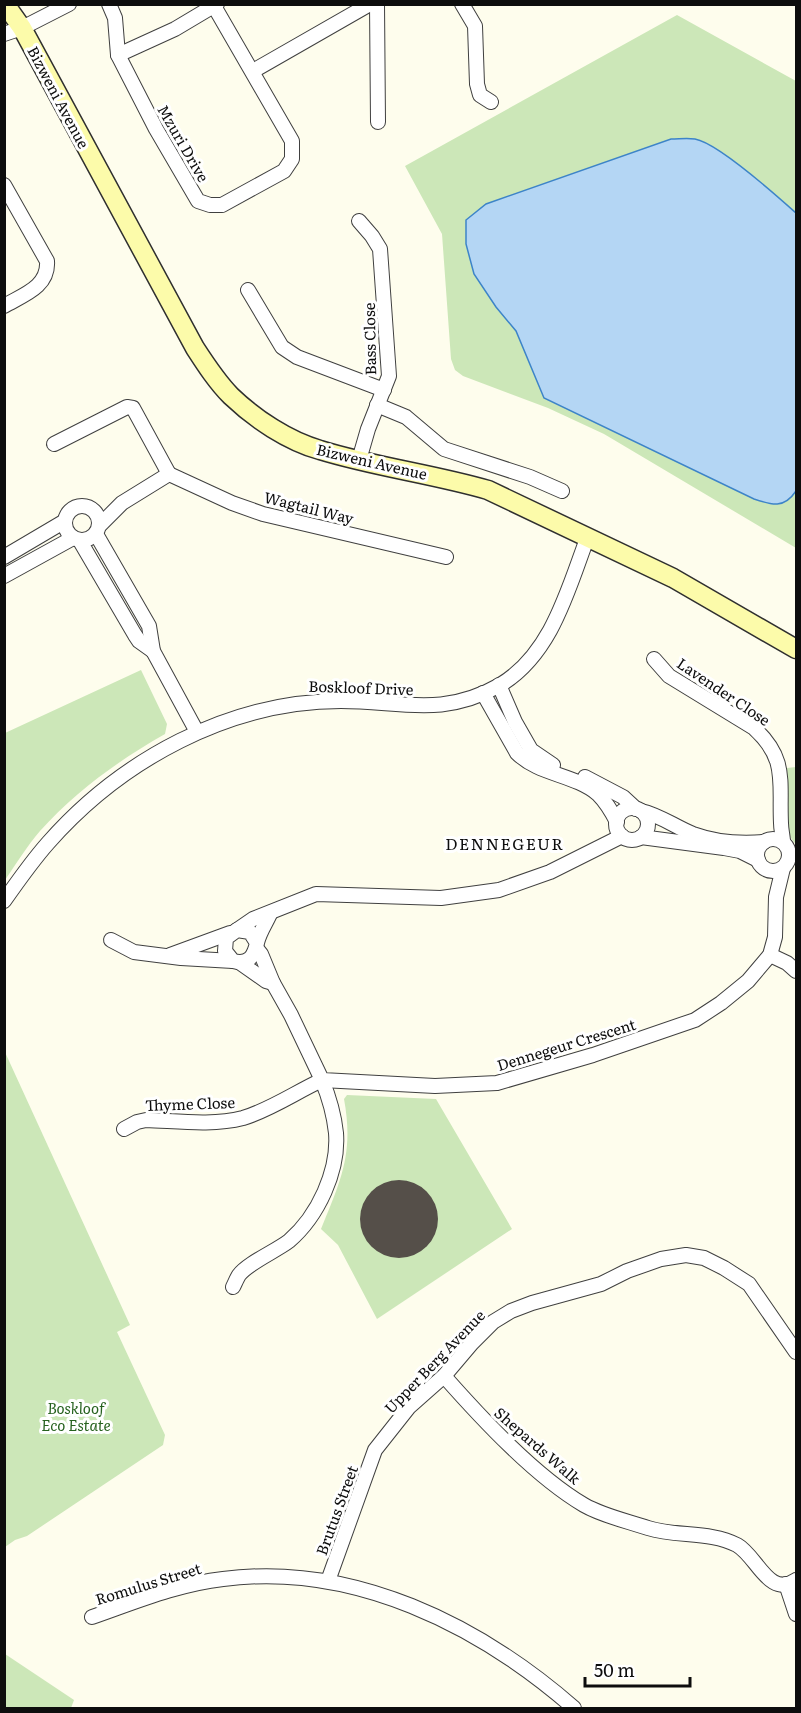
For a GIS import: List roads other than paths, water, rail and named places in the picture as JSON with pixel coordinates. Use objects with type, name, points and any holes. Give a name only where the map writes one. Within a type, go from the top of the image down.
[{"type":"street","points":[[13,31],[69,4]]},
{"type":"street","name":"Mzuri Drive","points":[[109,4],[115,18],[118,55],[156,129],[198,201],[210,205],[222,205],[284,171],[292,159],[292,141],[215,5]]},
{"type":"street","points":[[253,71],[370,4]]},
{"type":"street","points":[[377,4],[378,122]]},
{"type":"street","points":[[462,4],[475,26],[477,84],[480,95],[491,102]]},
{"type":"street","points":[[118,55],[175,29],[215,5]]},
{"type":"street","name":"Bizweni Avenue","points":[[9,8],[13,31],[195,348],[230,395],[260,420],[318,450],[459,481],[489,490],[673,578],[796,649]]},
{"type":"street","points":[[4,185],[46,261],[47,267],[43,281],[36,288],[4,306]]},
{"type":"street","name":"Bass Close","points":[[359,221],[380,249],[389,376],[368,429],[359,460]]},
{"type":"street","points":[[248,290],[282,346],[297,357],[384,390]]},
{"type":"street","points":[[377,405],[406,417],[444,449],[530,477],[562,491]]},
{"type":"street","points":[[4,576],[77,540],[91,539],[122,503],[169,474],[134,410],[127,407],[54,444]]},
{"type":"street","name":"Wagtail Way","points":[[169,474],[232,503],[263,514],[446,557]]},
{"type":"street","points":[[4,557],[65,521],[74,508],[85,506],[92,508],[122,503]]},
{"type":"street","points":[[92,508],[98,515],[98,530],[149,626],[153,651],[197,732]]},
{"type":"street","points":[[65,521],[67,532],[77,540],[139,641],[153,651]]},
{"type":"street","name":"Boskloof Drive","points":[[4,901],[48,842],[101,790],[167,748],[197,732],[270,707],[305,702],[344,701],[441,706],[465,701],[499,685],[528,661],[542,645],[556,618],[588,536]]},
{"type":"street","name":"Lavender Close","points":[[654,659],[669,676],[754,728],[766,739],[774,752],[782,779],[783,850]]},
{"type":"street","points":[[499,685],[509,725]]},
{"type":"street","points":[[483,693],[509,725],[526,754],[538,767],[585,785],[605,802],[622,836],[631,840],[641,837],[732,850],[773,871],[783,850]]},
{"type":"street","points":[[526,754],[585,778],[623,797],[645,814],[648,829],[641,837]]},
{"type":"street","points":[[617,822],[618,817],[626,810],[639,810],[651,813],[693,834],[783,850]]},
{"type":"street","points":[[273,983],[236,962],[225,951],[226,938],[253,919],[316,894],[441,898],[499,890],[550,872],[622,836]]},
{"type":"street","points":[[776,897],[761,864],[758,850],[783,850]]},
{"type":"street","points":[[783,850],[776,897],[775,937],[770,955],[787,963],[796,971]]},
{"type":"street","points":[[111,940],[129,950],[236,962],[250,959],[270,914]]},
{"type":"street","points":[[168,956],[233,932],[250,933],[332,1103],[336,1136],[333,1164],[325,1189],[310,1218],[289,1240],[240,1274],[233,1287]]},
{"type":"street","name":"Dennegeur Crescent","points":[[322,1080],[435,1086],[489,1084],[515,1079],[694,1020],[721,1003],[748,981],[770,955]]},
{"type":"street","name":"Thyme Close","points":[[124,1129],[136,1122],[146,1120],[212,1122],[244,1118],[322,1080]]},
{"type":"street","name":"Upper Berg Avenue","points":[[375,1450],[409,1407],[444,1376],[493,1322],[511,1311],[532,1303],[601,1284],[627,1271],[676,1255],[704,1258],[749,1284],[796,1352]]},
{"type":"street","name":"Shepards Walk","points":[[444,1376],[469,1404],[557,1487],[586,1506],[652,1529],[718,1537],[738,1546],[751,1556],[766,1578],[777,1584],[791,1582],[796,1614]]},
{"type":"street","name":"Brutus Street","points":[[328,1581],[375,1450]]},
{"type":"street","name":"Romulus Street","points":[[92,1617],[182,1587],[222,1579],[261,1576],[328,1581],[415,1606],[448,1621],[507,1655],[574,1708]]},
{"type":"water","points":[[671,139],[695,139],[718,150],[747,171],[796,213],[796,491],[782,503],[772,504],[754,499],[544,398],[516,331],[496,307],[474,274],[466,244],[466,220],[486,204]]},
{"type":"district","name":"DENNEGEUR","points":[[505,843]]},
{"type":"park label","name":"Boskloof Eco Estate","points":[[76,1416]]}]
